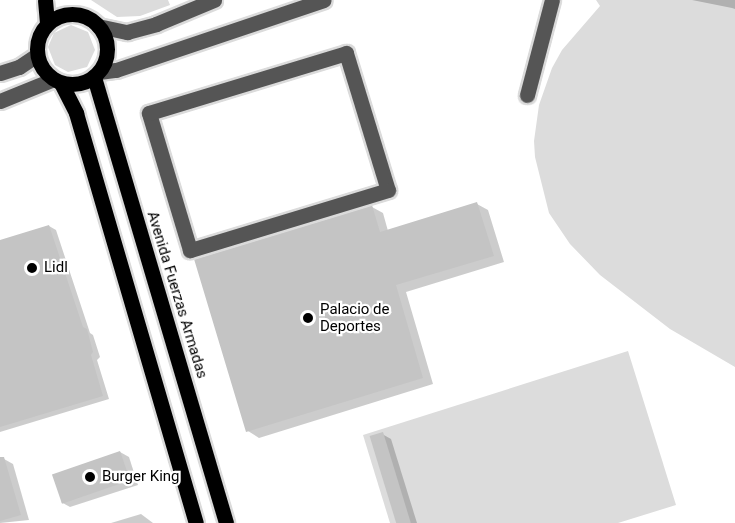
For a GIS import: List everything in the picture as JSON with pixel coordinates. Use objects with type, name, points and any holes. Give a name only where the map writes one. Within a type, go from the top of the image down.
[{"type":"main road","points":[[45,0],[47,24]]},
{"type":"main road","points":[[74,0],[80,15]]},
{"type":"main road","points":[[58,81],[78,84],[97,74],[105,61],[107,49],[105,36],[98,26],[80,15],[66,14],[47,24],[38,39],[37,55],[43,69],[58,81],[76,113],[196,523]]},
{"type":"main road","name":"Avenida Fuerzas Armadas","points":[[97,74],[226,523]]},
{"type":"street","points":[[98,26],[127,32],[156,24],[183,5],[214,0]]},
{"type":"street","points":[[97,74],[116,70],[324,0]]},
{"type":"street","points":[[527,95],[552,0]]},
{"type":"street","points":[[346,53],[388,190],[190,250],[149,113],[346,53]]},
{"type":"street","points":[[0,73],[19,67],[37,55]]},
{"type":"street","points":[[0,101],[58,81]]},
{"type":"shaded area","points":[[91,0],[168,0],[170,5],[140,16],[117,17]]},
{"type":"shaded area","points":[[596,0],[735,0],[735,367],[670,329],[600,275],[570,244],[549,213],[535,157],[534,141],[539,105],[552,68],[562,50],[600,6]]},
{"type":"shaded area","points":[[71,25],[88,32],[95,50],[87,67],[68,72],[55,65],[48,47],[54,33]]},
{"type":"shaded area","points":[[628,351],[676,505],[618,523],[390,523],[363,435]]},
{"type":"building","name":"Palacio de Deportes","points":[[477,202],[494,256],[396,285],[423,378],[246,432],[194,259],[372,205],[380,232]]},
{"type":"building","points":[[49,225],[83,327],[87,329],[93,352],[91,355],[103,396],[0,427],[0,240]]},
{"type":"building","points":[[383,432],[411,523],[396,523],[370,436]]},
{"type":"building","name":"Burger King","points":[[120,451],[130,480],[62,504],[52,474]]},
{"type":"building","points":[[0,457],[4,457],[21,515],[0,521]]},
{"type":"place","name":"Lidl","points":[[32,268]]},
{"type":"place","name":"Palacio de Deportes","points":[[308,318]]},
{"type":"place","name":"Burger King","points":[[90,477]]}]
